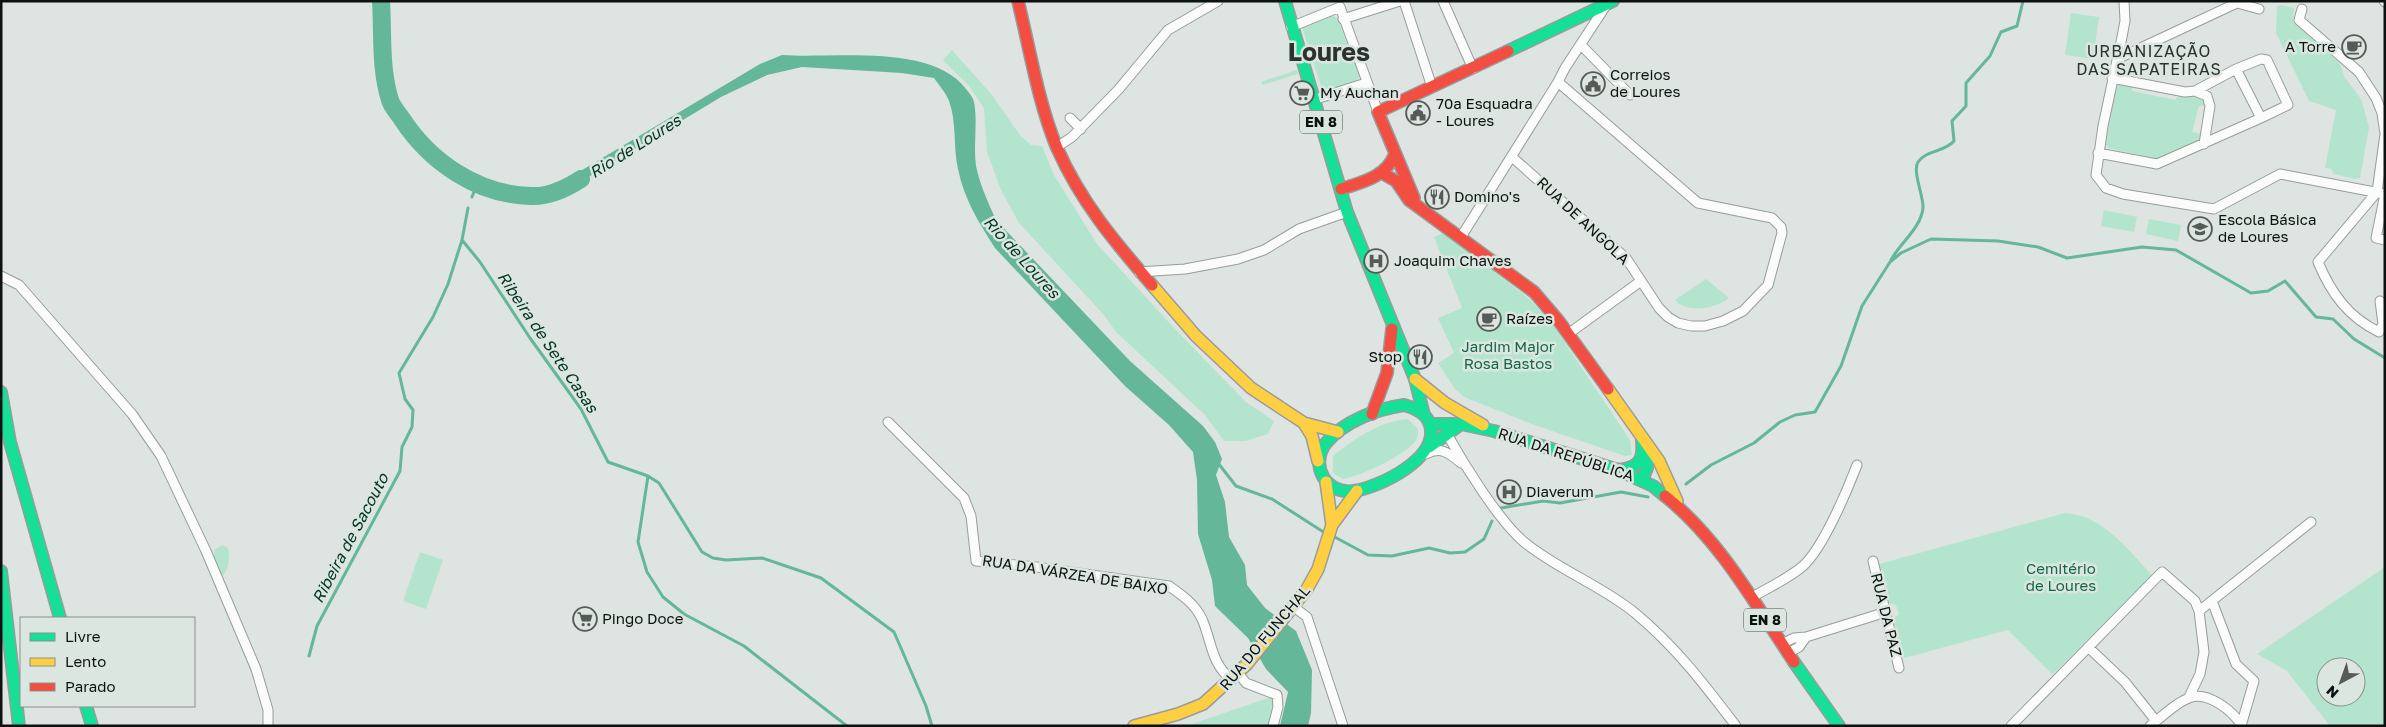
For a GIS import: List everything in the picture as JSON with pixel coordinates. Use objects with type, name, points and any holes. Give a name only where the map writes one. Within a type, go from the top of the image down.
[{"type":"main road","points":[[1018,1],[1043,105],[1057,147],[1087,206],[1104,230],[1196,336],[1251,388],[1304,423],[1338,432]]},
{"type":"main road","name":"EN 8","points":[[1285,1],[1347,212],[1392,327]]},
{"type":"main road","points":[[1417,204],[1378,112],[1472,69],[1590,6],[1610,2]]},
{"type":"main road","points":[[1341,189],[1382,173],[1393,162],[1395,154]]},
{"type":"main road","points":[[1382,173],[1396,180],[1409,200],[1417,204],[1534,292],[1568,334],[1659,461],[1663,467],[1668,490],[1690,516]]},
{"type":"main road","points":[[1392,327],[1415,379],[1432,436],[1425,451]]},
{"type":"main road","points":[[1372,414],[1381,397],[1390,367],[1392,327]]},
{"type":"main road","points":[[1415,379],[1445,403],[1494,431]]},
{"type":"main road","points":[[1,392],[10,442],[60,617]]},
{"type":"main road","points":[[1318,461],[1321,450],[1338,432],[1372,414],[1404,404],[1415,408],[1427,419]]},
{"type":"main road","name":"RUA DA REPÚBLICA","points":[[1427,419],[1494,431],[1618,470],[1653,486],[1690,516]]},
{"type":"main road","name":"RUA DO FUNCHAL","points":[[1304,423],[1312,436],[1320,472],[1326,482],[1332,525]]},
{"type":"main road","points":[[1326,482],[1335,490],[1357,491],[1391,476],[1462,424]]},
{"type":"main road","points":[[1618,470],[1631,469],[1640,463],[1644,455],[1642,439]]},
{"type":"main road","points":[[1642,439],[1649,454],[1647,468],[1642,480]]},
{"type":"main road","points":[[1653,486],[1659,461]]},
{"type":"main road","name":"RUA DO FUNCHAL","points":[[1134,726],[1195,708],[1212,698],[1235,676],[1287,617],[1310,585],[1324,554],[1332,525],[1357,491]]},
{"type":"main road","name":"EN 8","points":[[1690,516],[1716,546],[1839,726]]},
{"type":"main road","points":[[1,571],[19,726]]},
{"type":"main road","points":[[86,707],[92,726]]},
{"type":"street","points":[[1057,147],[1072,137],[1118,90],[1160,37],[1176,24],[1218,1]]},
{"type":"street","points":[[1344,19],[1400,1]]},
{"type":"street","points":[[1404,1],[1432,88]]},
{"type":"street","points":[[1443,1],[1472,69]]},
{"type":"street","points":[[2124,1],[2125,21],[2119,58],[2112,78],[2098,153],[2096,175],[2106,188],[2123,194],[2198,208],[2214,209],[2280,174],[2382,193]]},
{"type":"street","points":[[1461,237],[1610,2]]},
{"type":"street","points":[[2119,58],[2237,3],[2259,9]]},
{"type":"street","points":[[1292,27],[1340,7],[1378,112]]},
{"type":"street","points":[[2302,9],[2299,20],[2359,72],[2376,98],[2382,113],[2385,134],[2382,193],[2376,238],[2385,240]]},
{"type":"street","points":[[1581,45],[1630,95]]},
{"type":"street","points":[[2098,153],[2158,164],[2288,105],[2267,60],[2261,59],[2236,69],[2195,91],[2185,92],[2112,78]]},
{"type":"street","points":[[2236,69],[2261,118]]},
{"type":"street","name":"RUA DE ANGOLA","points":[[1512,157],[1626,258],[1659,308],[1678,323],[1705,326],[1723,321],[1747,307],[1771,279],[1782,233],[1777,221],[1772,218],[1698,202],[1558,82]]},
{"type":"street","points":[[1313,100],[1366,83]]},
{"type":"street","points":[[2195,91],[2207,96],[2210,106],[2204,144]]},
{"type":"street","points":[[1070,118],[1080,129]]},
{"type":"street","points":[[2380,301],[2383,324],[2379,332],[2365,325],[2344,307],[2327,284],[2318,262],[2382,193]]},
{"type":"street","points":[[1139,272],[1185,268],[1230,261],[1264,250],[1299,229],[1347,212]]},
{"type":"street","points":[[1,276],[19,285],[132,414],[161,456],[206,551],[222,594],[238,624],[256,669],[268,710],[268,726]]},
{"type":"street","points":[[1568,334],[1641,281]]},
{"type":"street","name":"RUA DA VÁRZEA DE BAIXO","points":[[888,422],[964,498],[971,516],[976,561],[1036,567],[1170,586],[1188,599],[1201,617],[1218,666],[1235,676]]},
{"type":"street","points":[[1447,434],[1501,516],[1522,541],[1551,562],[1598,586],[1659,634],[1680,654],[1736,726]]},
{"type":"street","points":[[1425,451],[1442,450],[1449,453],[1469,469]]},
{"type":"street","points":[[1750,598],[1802,566],[1811,557],[1832,520],[1857,465]]},
{"type":"street","points":[[2200,611],[2311,522]]},
{"type":"street","name":"RUA DA PAZ","points":[[1873,561],[1899,668]]},
{"type":"street","points":[[2011,726],[2088,646],[2162,572],[2195,601],[2200,611],[2204,652],[2200,674],[2189,697],[2153,724],[2125,682],[2088,646]]},
{"type":"street","points":[[2212,601],[2236,664],[2254,681],[2241,725]]},
{"type":"street","points":[[1294,607],[1307,617],[1343,726]]},
{"type":"street","points":[[1785,649],[1799,646],[1806,638],[1886,612]]},
{"type":"street","points":[[1235,676],[1246,683],[1277,695],[1278,706],[1273,726]]},
{"type":"street","points":[[2189,697],[2202,696],[2219,704],[2233,714],[2241,725]]},
{"type":"green space","points":[[2277,6],[2294,8],[2293,22],[2340,64],[2344,76],[2361,99],[2369,127],[2360,178],[2355,179],[2334,174],[2331,169],[2325,168],[2336,110],[2309,101],[2276,33]]},
{"type":"green space","points":[[2071,13],[2099,17],[2093,59],[2065,55]]},
{"type":"green space","points":[[1332,15],[1338,19],[1360,77],[1356,81],[1323,92],[1302,27]]},
{"type":"green space","points":[[952,50],[992,95],[1020,135],[1031,145],[1042,146],[1054,175],[1097,244],[1176,330],[1246,402],[1274,421],[1268,434],[1245,441],[1224,441],[1205,415],[1116,332],[1104,315],[1019,223],[1001,190],[987,152],[984,108],[969,86],[943,60]]},
{"type":"green space","points":[[1297,70],[1298,74],[1263,85],[1261,82]]},
{"type":"green space","points":[[2120,84],[2132,85],[2132,91],[2175,100],[2180,94],[2201,97],[2206,106],[2199,106],[2192,132],[2202,134],[2197,144],[2155,159],[2109,148],[2105,144],[2117,86]]},
{"type":"green space","points":[[2104,210],[2137,217],[2134,232],[2101,226]]},
{"type":"green space","points":[[2149,219],[2181,225],[2178,241],[2146,234]]},
{"type":"green space","name":"Jardim Major Rosa Bastos","points":[[1444,233],[1527,297],[1551,322],[1630,440],[1632,455],[1625,456],[1529,423],[1464,397],[1455,389],[1438,363],[1454,353],[1438,318],[1462,308],[1434,237]]},
{"type":"green space","points":[[1706,279],[1729,298],[1717,305],[1702,308],[1687,307],[1675,300]]},
{"type":"green space","points":[[1408,419],[1418,429],[1418,435],[1411,446],[1403,452],[1382,464],[1351,477],[1343,479],[1333,473],[1333,456],[1350,443],[1387,423]]},
{"type":"green space","name":"Cemitério de Loures","points":[[2065,513],[2079,515],[2103,527],[2124,544],[2152,575],[2057,670],[2052,674],[2008,630],[1904,658],[1893,619],[1899,614],[1896,605],[1885,602],[1879,564]]},
{"type":"green space","points":[[222,545],[228,548],[229,560],[226,572],[221,577],[214,562],[214,550]]},
{"type":"green space","points":[[420,552],[443,560],[426,609],[403,601]]},
{"type":"green space","points":[[2385,567],[2385,726],[2330,726],[2287,671],[2257,654]]},
{"type":"green space","points":[[1277,695],[1273,726],[1186,726]]},
{"type":"water","points":[[782,55],[854,55],[906,59],[930,65],[950,74],[970,94],[975,110],[976,166],[982,187],[996,220],[1130,361],[1203,426],[1215,442],[1222,459],[1216,475],[1225,502],[1229,537],[1245,565],[1247,585],[1265,608],[1296,631],[1312,670],[1311,713],[1308,726],[1280,726],[1288,692],[1266,669],[1248,638],[1215,606],[1212,580],[1198,534],[1197,480],[1193,452],[1169,425],[1125,386],[995,248],[978,220],[964,190],[957,161],[954,126],[949,101],[934,78],[902,73],[802,67],[767,75],[721,97],[562,193],[557,185],[760,64]]},
{"type":"waterway","name":"Rio de Loures","points":[[381,1],[383,63],[390,100],[413,135],[441,162],[474,183],[492,190],[511,194],[544,195],[564,189],[581,179]]},
{"type":"waterway","points":[[1891,260],[1914,229],[1923,208],[1916,171],[1918,162],[1926,155],[1946,147],[1954,141],[1952,121],[1966,106],[1966,83],[1990,56],[2001,32],[2017,26],[2023,1]]},
{"type":"waterway","name":"Ribeira de Sete Casas","points":[[472,197],[477,184]]},
{"type":"waterway","name":"Ribeira de Sete Casas","points":[[468,208],[462,240],[480,262],[530,338],[581,409],[608,462],[648,476],[659,483],[702,552],[713,558],[726,560],[762,558],[821,578],[894,632],[926,706],[932,726]]},
{"type":"waterway","points":[[1686,484],[1711,465],[1754,443],[1780,422],[1795,415],[1815,412],[1841,366],[1862,306],[1890,262],[1901,253],[1931,239],[1998,241],[2038,247],[2067,258],[2142,247],[2176,250],[2251,293],[2268,291],[2285,281],[2316,317],[2333,319],[2354,339],[2385,358]]},
{"type":"waterway","name":"Ribeira de Sacouto","points":[[309,656],[317,626],[400,471],[402,447],[412,427],[413,410],[405,399],[399,373],[433,317],[448,284],[462,240]]},
{"type":"waterway","points":[[1218,463],[1236,486],[1272,499],[1325,533]]},
{"type":"waterway","points":[[648,476],[638,542],[647,572],[663,597],[684,614],[744,646],[847,726]]},
{"type":"waterway","points":[[1501,508],[1543,501],[1560,503],[1621,492],[1648,497]]},
{"type":"waterway","points":[[1331,535],[1368,555],[1392,556],[1429,548],[1450,553],[1465,552],[1484,539],[1492,521]]},
{"type":"traffic: fast","points":[[1285,1],[1347,212],[1415,379],[1424,415]]},
{"type":"traffic: fast","points":[[1508,51],[1613,1]]},
{"type":"traffic: fast","points":[[1,392],[10,442],[60,617]]},
{"type":"traffic: fast","points":[[1404,405],[1416,409],[1423,414],[1430,425],[1431,437],[1426,449],[1417,459],[1406,469],[1392,477],[1378,484],[1354,491],[1344,491],[1328,483],[1323,477],[1319,460],[1326,443],[1333,435],[1351,422],[1362,417],[1404,405]]},
{"type":"traffic: fast","points":[[1430,424],[1461,424],[1494,431],[1618,470],[1653,486],[1665,496]]},
{"type":"traffic: fast","points":[[1429,447],[1461,424]]},
{"type":"traffic: fast","points":[[1618,470],[1625,469],[1638,462],[1642,454],[1642,441]]},
{"type":"traffic: fast","points":[[1642,480],[1647,468],[1648,452]]},
{"type":"traffic: fast","points":[[1,571],[19,726]]},
{"type":"traffic: fast","points":[[1794,662],[1839,726]]},
{"type":"traffic: fast","points":[[86,707],[92,726]]},
{"type":"traffic: slow","points":[[1152,285],[1196,336],[1251,388],[1304,423],[1338,432]]},
{"type":"traffic: slow","points":[[1415,379],[1445,403],[1483,425]]},
{"type":"traffic: slow","points":[[1608,389],[1659,461],[1677,501]]},
{"type":"traffic: slow","points":[[1304,423],[1312,436],[1318,461]]},
{"type":"traffic: slow","points":[[1326,482],[1332,525]]},
{"type":"traffic: slow","points":[[1134,726],[1178,714],[1203,704],[1247,664],[1307,589],[1318,569],[1332,525],[1357,491]]},
{"type":"traffic: jam","points":[[1018,1],[1039,94],[1050,130],[1066,168],[1099,220],[1152,285]]},
{"type":"traffic: jam","points":[[1414,198],[1378,112],[1508,51]]},
{"type":"traffic: jam","points":[[1341,189],[1373,178],[1386,168],[1395,154]]},
{"type":"traffic: jam","points":[[1382,173],[1396,181],[1409,200],[1534,292],[1558,320],[1608,389]]},
{"type":"traffic: jam","points":[[1372,414],[1387,373],[1392,329]]},
{"type":"traffic: jam","points":[[1665,496],[1685,513],[1720,553],[1794,662]]},
{"type":"place","name":"A Torre","points":[[2354,47]]},
{"type":"place","name":"Correios de Loures","points":[[1593,84]]},
{"type":"place","name":"My Auchan","points":[[1302,93]]},
{"type":"place","name":"70ª Esquadra - Loures","points":[[1418,113]]},
{"type":"place","name":"Domino's","points":[[1437,197]]},
{"type":"place","name":"Escola Básica de Loures","points":[[2200,229]]},
{"type":"place","name":"Joaquim Chaves","points":[[1376,261]]},
{"type":"place","name":"Raízes","points":[[1489,319]]},
{"type":"place","name":"Stop","points":[[1420,357]]},
{"type":"place","name":"Diaverum","points":[[1509,492]]},
{"type":"place","name":"Pingo Doce","points":[[585,619]]},
{"type":"district","name":"Loures","points":[[1329,52]]},
{"type":"district","name":"URBANIZAÇÃO DAS SAPATEIRAS","points":[[2149,60]]}]
